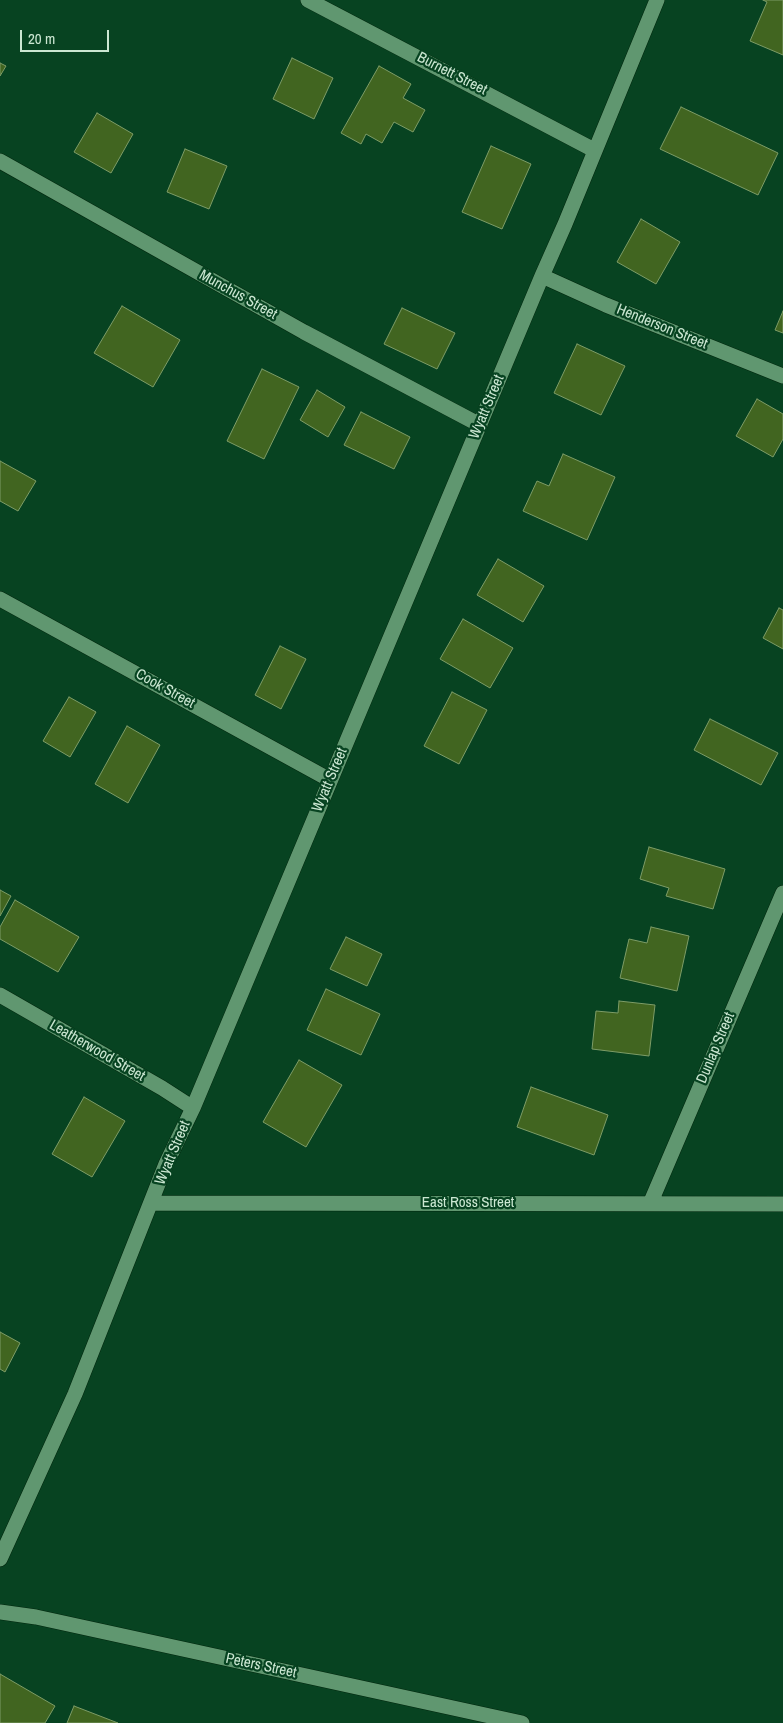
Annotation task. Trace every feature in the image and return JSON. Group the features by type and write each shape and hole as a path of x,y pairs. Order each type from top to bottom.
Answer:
{"street":[{"name":"Burnett Street","path":"308,0 594,150"},
{"name":"Wyatt Street","path":"0,1559 75,1394 166,1164 193,1108 542,276 566,224 594,150 657,0"},
{"name":"Munchus Street","path":"0,161 304,332 480,424"},
{"name":"Henderson Street","path":"542,276 606,305 783,376"},
{"name":"Cook Street","path":"0,599 330,780"},
{"name":"Dunlap Street","path":"650,1204 783,893"},
{"name":"Leatherwood Street","path":"0,995 162,1088 193,1108"},
{"name":"East Ross Street","path":"152,1203 783,1204"},
{"name":"Peters Street","path":"0,1612 36,1617 522,1723"}],"building":[{"path":"763,0 783,0 783,55 750,41 767,2"},
{"path":"292,58 333,78 314,119 273,99"},
{"path":"0,63 6,66 0,76"},
{"path":"379,66 411,84 403,98 425,110 413,132 394,122 382,143 366,134 361,144 341,133"},
{"path":"681,107 778,153 758,195 660,149"},
{"path":"97,113 133,134 111,173 74,152"},
{"path":"491,146 531,164 502,229 462,212"},
{"path":"185,149 227,166 209,209 167,192"},
{"path":"641,219 680,242 656,284 617,262"},
{"path":"122,306 180,340 153,387 94,353"},
{"path":"402,308 455,333 437,369 384,344"},
{"path":"783,311 783,333 775,330"},
{"path":"577,344 625,366 601,415 554,393"},
{"path":"262,369 299,387 264,459 227,441"},
{"path":"317,390 345,407 328,437 300,420"},
{"path":"757,399 783,414 783,439 773,457 736,436"},
{"path":"361,412 410,437 394,469 344,445"},
{"path":"563,454 615,477 587,540 523,511 537,481 549,486"},
{"path":"0,461 36,481 18,511 0,501"},
{"path":"498,559 544,586 523,622 477,595"},
{"path":"779,608 783,610 783,649 763,638"},
{"path":"463,619 513,648 490,688 440,659"},
{"path":"280,646 306,659 281,709 255,695"},
{"path":"452,692 487,710 459,764 424,746"},
{"path":"69,697 96,712 70,757 43,741"},
{"path":"710,719 778,753 761,785 694,750"},
{"path":"127,726 160,745 128,803 95,784"},
{"path":"649,847 725,869 713,909 666,896 669,888 640,879"},
{"path":"0,890 11,896 0,916"},
{"path":"15,900 79,937 58,972 0,939 0,927"},
{"path":"651,927 689,936 677,991 620,978 629,939 647,943"},
{"path":"346,937 382,954 367,986 330,969"},
{"path":"326,989 380,1014 361,1055 307,1030"},
{"path":"619,1001 655,1005 649,1056 592,1049 596,1011 618,1013"},
{"path":"299,1060 342,1085 306,1147 263,1122"},
{"path":"531,1087 608,1115 594,1155 517,1127"},
{"path":"84,1097 125,1121 92,1177 52,1154"},
{"path":"0,1332 20,1343 5,1372 0,1369"},
{"path":"0,1674 55,1706 45,1723 0,1723"},
{"path":"74,1706 118,1723 67,1723"}]}
